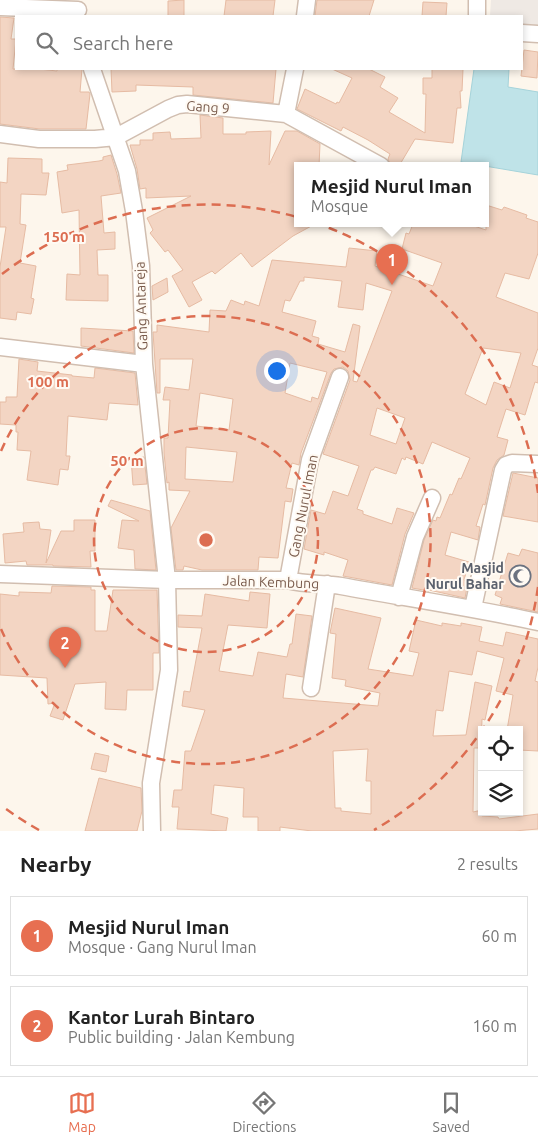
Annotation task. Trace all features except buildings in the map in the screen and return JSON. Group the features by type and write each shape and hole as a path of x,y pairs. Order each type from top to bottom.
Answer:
{"street":[{"path":"305,15 308,0"},
{"path":"477,0 477,15"},
{"path":"0,7 77,9"},
{"path":"523,33 538,34"},
{"name":"Gang Antareja","path":"0,348 144,364 141,266 127,171 92,70"},
{"path":"286,114 295,70"},
{"name":"Gang 9","path":"0,134 39,138 94,139 116,137 168,109 187,104 286,114 373,162"},
{"path":"144,364 167,580 169,670 151,784 152,831"},
{"name":"Gang Nurul Iman","path":"288,580 310,460 340,377"},
{"path":"473,608 503,470 506,465 512,463 538,464"},
{"path":"399,597 415,537 432,498"},
{"name":"Jalan Kembung","path":"0,574 167,580 288,580 301,584 327,584 473,608 538,622"},
{"path":"311,688 327,584"}],"shaded area":[{"path":"491,0 538,0 538,27 523,26 523,15 490,15"}],"water":[{"path":"474,70 509,70 508,87 538,92 538,175 489,167 489,162 461,162"}],"place":[{"name":"Mesjid Nurul Iman","path":"392,285"},
{"name":"Masjid Nurul Bahar","path":"520,576"},
{"name":"Kantor Lurah Bintaro","path":"65,668"}]}
